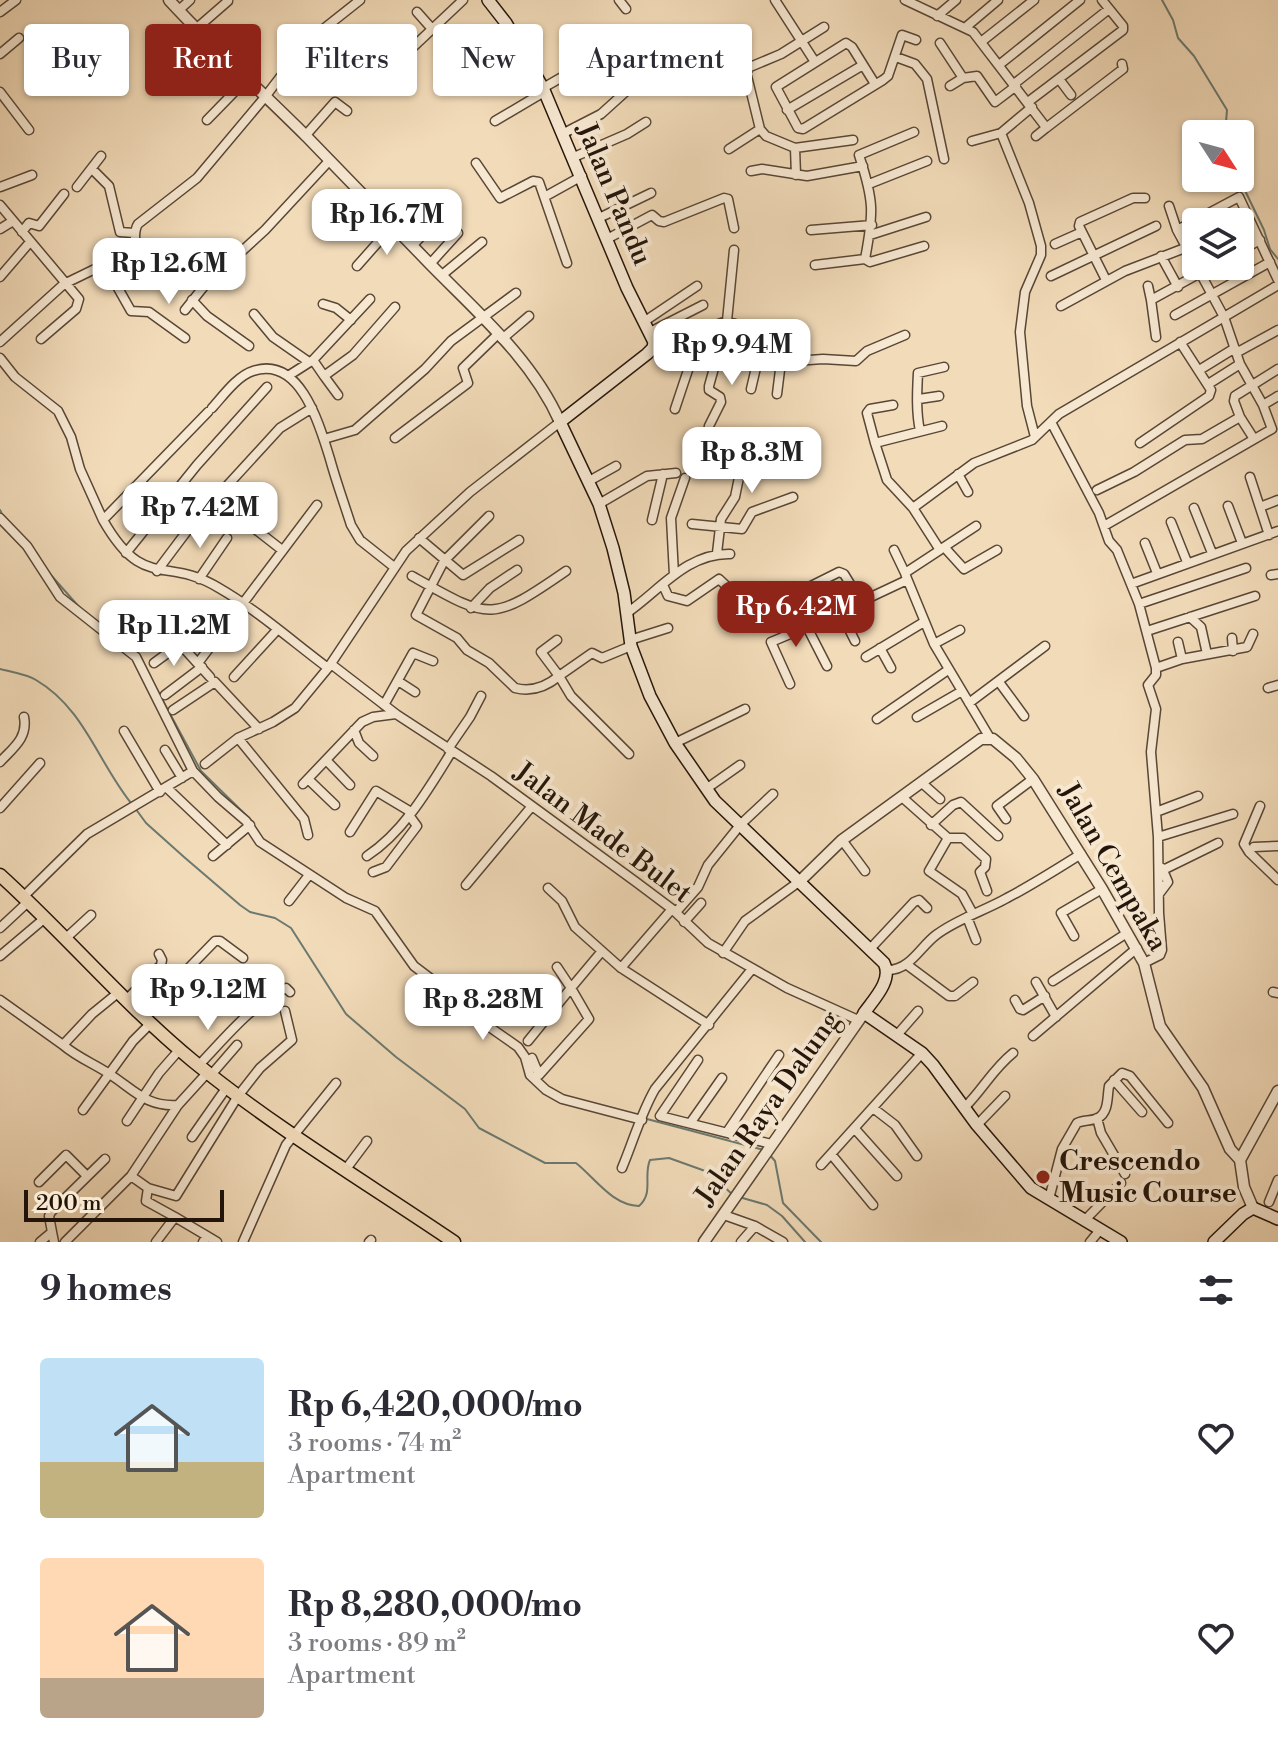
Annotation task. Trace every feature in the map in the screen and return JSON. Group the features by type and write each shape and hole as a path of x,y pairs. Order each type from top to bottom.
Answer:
{"main road":[{"name":"Jalan Pandu","path":"488,0 507,24"},
{"name":"Jalan Pandu","path":"543,90 564,133 627,288 648,326 653,348"},
{"path":"653,348 561,423 599,504 613,548 630,643 650,696 675,743 706,789 888,970 884,983 861,1017"},
{"path":"0,875 147,1019 206,1071 293,1134 454,1242"},
{"name":"Jalan Raya Dalung","path":"861,1017 897,1035 922,1053 1023,1180 1121,1242"},
{"path":"1214,1242 1253,1208 1278,1219"}],"street":[{"path":"0,12 16,0"},
{"path":"169,0 193,24"},
{"path":"179,10 190,0"},
{"path":"0,342 64,284 132,251 138,224 197,178 312,37 360,0"},
{"path":"439,24 463,0"},
{"path":"619,0 626,9"},
{"path":"775,0 815,62"},
{"path":"905,0 966,27 981,42 1046,128"},
{"path":"937,16 956,0"},
{"path":"966,27 998,0"},
{"path":"981,42 1034,0"},
{"path":"999,65 1080,0"},
{"path":"972,141 1001,133 1059,79 1123,30 1102,0"},
{"path":"202,24 228,1"},
{"path":"950,86 963,78 977,76 995,102 1109,9"},
{"path":"417,12 433,30 417,44"},
{"path":"824,27 746,72 760,129 766,136 795,148 853,140"},
{"path":"875,84 852,47 846,43 776,87 798,128 803,129 875,84 890,73 902,35 916,40"},
{"path":"0,54 19,38"},
{"path":"940,43 963,78"},
{"path":"896,57 915,64 927,79 944,159"},
{"path":"1036,136 1123,69 1122,64"},
{"path":"787,110 863,65"},
{"path":"1059,79 1071,95"},
{"path":"543,90 559,80"},
{"path":"0,92 29,130"},
{"path":"205,764 238,738 295,708 329,666 394,567 419,538 508,461 561,423 538,379 500,336 261,93"},
{"path":"207,120 230,96"},
{"path":"495,121 534,96"},
{"path":"564,133 601,114 621,96"},
{"path":"305,136 335,102 347,111"},
{"path":"574,157 627,134 646,122"},
{"path":"729,149 760,129"},
{"path":"865,259 872,225 869,184 859,155 914,132"},
{"path":"1001,133 1029,203 1041,246 1041,255 1025,292 1020,332 1027,406 1035,437"},
{"path":"795,148 796,175"},
{"path":"77,187 101,156"},
{"path":"185,310 205,285 258,237 329,161"},
{"path":"869,184 927,161"},
{"path":"476,163 500,198 535,180 540,183 567,263"},
{"path":"751,171 762,169 814,175 863,166"},
{"path":"92,169 109,186 120,232 134,233"},
{"path":"0,187 32,175"},
{"path":"546,196 582,176"},
{"path":"599,218 651,193"},
{"path":"22,232 29,223 39,226 64,194"},
{"path":"1218,208 1239,197 1245,208"},
{"path":"607,239 652,215 664,222 724,198 728,199 734,228"},
{"path":"1106,280 1079,224 1082,219 1133,198 1145,198"},
{"path":"357,266 393,226 423,199"},
{"path":"0,205 80,303 41,339"},
{"path":"1169,206 1182,238"},
{"path":"870,235 926,217"},
{"path":"0,229 13,221"},
{"path":"413,245 436,221"},
{"path":"811,230 872,225"},
{"path":"1051,276 1156,226"},
{"path":"913,508 981,459 1035,437 1059,414 1278,283 1254,226"},
{"path":"1177,230 1182,227"},
{"path":"1055,244 1082,232"},
{"path":"430,264 458,233"},
{"path":"1254,243 1260,240"},
{"path":"0,277 30,242"},
{"path":"442,275 482,242"},
{"path":"815,265 865,259 870,262 924,246"},
{"path":"705,450 709,426 721,402 709,386 730,323 734,250"},
{"path":"1061,306 1106,280 1161,256 1182,252"},
{"path":"1161,256 1178,287"},
{"path":"1175,315 1270,262"},
{"path":"105,265 131,311 149,312 185,338"},
{"path":"1151,300 1189,280"},
{"path":"1104,526 1275,427 1240,364 1224,317 1204,280"},
{"path":"648,326 697,286"},
{"path":"1148,286 1156,337"},
{"path":"324,439 355,430 425,369 446,345 516,293"},
{"path":"288,376 311,361 370,299"},
{"path":"192,300 204,313 249,346"},
{"path":"323,304 336,308 351,320"},
{"path":"648,326 703,305"},
{"path":"324,376 353,355 395,307"},
{"path":"254,314 273,337 311,361 338,395"},
{"path":"395,438 468,383 462,370 464,366 529,316"},
{"path":"653,348 689,333 730,323 745,331 750,351 758,359 781,362 823,359 856,361 867,351 905,335"},
{"path":"1201,369 1278,330"},
{"path":"675,409 694,352 689,333"},
{"path":"777,394 780,342"},
{"path":"1140,443 1209,396 1211,390 1180,342"},
{"path":"0,358 15,377 58,411 103,520 126,553 197,465 267,387"},
{"path":"751,389 758,359"},
{"path":"1210,383 1240,364"},
{"path":"920,431 916,413 918,373 944,367"},
{"path":"103,520 231,387 253,371 269,368 288,376 312,408 357,537 394,567"},
{"path":"1254,439 1240,417 1234,398 1278,369"},
{"path":"919,399 939,396"},
{"path":"1263,405 1278,396"},
{"path":"893,405 870,409 867,413 887,480 913,508 942,549 964,569 997,550"},
{"path":"157,571 193,523 280,428 312,408"},
{"path":"1097,490 1134,472 1185,440 1202,439 1240,417"},
{"path":"1051,422 1109,541 1117,550 1139,604 1156,668 1156,675 1148,685 1156,709 1151,744 1162,950 1160,955 1144,963"},
{"path":"878,442 942,426"},
{"path":"717,553 723,515 735,497 745,448"},
{"path":"589,481 616,466"},
{"path":"652,520 663,474"},
{"path":"958,474 968,492"},
{"path":"599,504 647,476 681,476 671,518 674,575"},
{"path":"1131,584 1274,533 1260,507 1250,477"},
{"path":"769,491 773,504"},
{"path":"692,524 742,529 750,513 793,497"},
{"path":"1260,507 1278,500"},
{"path":"165,695 200,665 242,603 317,505"},
{"path":"1228,506 1242,543"},
{"path":"1194,508 1212,553"},
{"path":"489,516 444,561 416,616 457,638 467,650 489,663 515,688 542,687 592,653 602,658 668,628"},
{"path":"0,518 27,546 60,597 136,657 193,771 250,825 263,844 349,900 375,911 414,966 443,988 458,1005 518,1047 525,1057 528,1073 546,1090 562,1099 642,1120"},
{"path":"241,518 282,550"},
{"path":"1171,522 1187,562"},
{"path":"760,646 807,627 906,576 976,526"},
{"path":"199,579 227,538"},
{"path":"419,538 459,574 465,575 519,540"},
{"path":"1145,543 1157,573"},
{"name":"Jalan Cempaka","path":"894,550 934,644 986,738 1016,758 1033,779 1137,948 1144,963 1160,1026 1203,1088 1227,1144 1240,1160 1244,1187 1253,1208"},
{"name":"Jalan Made Bulet","path":"126,553 138,563 157,571 199,579 217,586 396,714 491,776 674,910 702,938 723,953 802,995 861,1017"},
{"path":"627,613 700,558 717,553 730,554"},
{"path":"1139,604 1246,568"},
{"path":"471,608 490,588 517,570"},
{"path":"412,576 471,608 490,611 523,600 566,571"},
{"path":"827,666 792,602 795,594 839,572 844,574 860,600"},
{"path":"663,585 668,596 687,601 719,579 756,614"},
{"path":"1147,631 1255,596"},
{"path":"840,611 855,641"},
{"path":"1190,617 1201,627 1207,654"},
{"path":"866,657 924,622"},
{"path":"234,677 277,630"},
{"path":"934,644 960,630"},
{"path":"1156,668 1182,659 1249,646 1253,634"},
{"path":"1232,638 1233,651"},
{"path":"557,640 541,652 571,696 629,754"},
{"path":"771,642 790,684"},
{"path":"1178,642 1182,659"},
{"path":"154,663 180,644 210,677"},
{"path":"969,703 1045,646"},
{"path":"880,648 891,668"},
{"path":"384,705 413,653 433,661"},
{"path":"877,719 948,670"},
{"path":"398,681 415,692"},
{"path":"173,710 215,682 259,729"},
{"path":"999,682 1024,716"},
{"path":"1268,688 1278,685"},
{"path":"917,717 962,691"},
{"path":"367,856 410,814 481,696"},
{"path":"675,743 745,709"},
{"path":"335,805 306,782 354,730 370,718 396,714"},
{"path":"0,762 24,735 24,717"},
{"path":"354,730 359,743 373,756"},
{"path":"124,731 163,790 227,845"},
{"path":"238,738 304,819 308,835"},
{"path":"723,953 745,921 800,881 842,840 986,738"},
{"path":"165,750 182,778"},
{"path":"326,760 350,785"},
{"path":"0,808 40,763"},
{"path":"706,789 740,765"},
{"path":"0,928 87,834 193,771"},
{"path":"1006,819 997,806 1033,779"},
{"path":"922,783 940,799"},
{"path":"350,832 376,791 410,814 417,826 386,867 373,872"},
{"path":"621,968 698,887 708,865 741,824 773,794"},
{"path":"1156,812 1198,796"},
{"path":"903,798 948,838 963,838 986,859 985,867 980,872 987,891"},
{"path":"931,825 953,805 961,802 998,836"},
{"path":"466,885 532,806"},
{"path":"1260,806 1244,844 1278,880"},
{"path":"1158,837 1233,814"},
{"path":"213,856 250,825"},
{"path":"948,838 929,871 962,894 976,940"},
{"path":"842,840 865,871"},
{"path":"1163,870 1218,843"},
{"path":"1254,847 1278,846"},
{"path":"888,970 906,964 937,934 1006,899 1081,854"},
{"path":"1158,860 1168,882 1159,894"},
{"path":"289,901 309,875"},
{"path":"548,888 562,901 574,925 621,968 709,1025"},
{"path":"1074,936 1062,912 1102,889"},
{"path":"870,949 914,902 919,900 927,908"},
{"path":"684,922 701,903"},
{"path":"66,938 91,915"},
{"path":"0,956 45,918"},
{"path":"1053,981 1127,933"},
{"path":"83,1110 147,1019 216,940 243,958"},
{"path":"1033,1036 1137,948"},
{"path":"528,1041 602,951"},
{"path":"63,1045 92,1014 123,996 161,965 159,954"},
{"path":"906,964 949,996 955,996 973,982"},
{"path":"532,1058 539,1075 589,1019 557,967"},
{"path":"622,1168 647,1102 672,1066 709,1025 752,969"},
{"path":"1036,982 1056,1017"},
{"path":"65,1242 131,1176 178,1105 245,1017 279,991 286,988 290,992"},
{"path":"1015,1000 1021,1010 1045,996"},
{"path":"0,1000 142,1099 169,1106 178,1105"},
{"path":"131,1176 148,1188 176,1196 238,1096 260,1068 292,1040 285,1011"},
{"path":"897,1035 918,1011"},
{"name":"Jalan Raya Dalung","path":"704,1242 861,1017"},
{"path":"206,1071 237,1045"},
{"path":"127,1121 159,1073 180,1049"},
{"path":"821,1165 922,1053"},
{"path":"965,1107 982,1090 986,1079 1013,1053"},
{"path":"727,1132 779,1055"},
{"path":"698,1060 660,1116 771,1144"},
{"path":"1049,1199 1062,1149 1077,1123 1097,1118 1106,1109 1109,1086 1122,1073 1130,1076 1168,1123"},
{"path":"691,1122 722,1078"},
{"path":"1114,1080 1142,1112"},
{"path":"243,1242 293,1134 336,1083"},
{"path":"192,1137 227,1087"},
{"path":"1240,1160 1277,1095"},
{"path":"977,1125 1005,1096"},
{"path":"873,1108 895,1125 917,1156"},
{"path":"1084,1221 1123,1178 1097,1118"},
{"path":"855,1129 897,1176"},
{"path":"346,1169 367,1141"},
{"path":"831,1154 873,1205"},
{"path":"39,1182 66,1155 87,1176"},
{"path":"40,1242 53,1237 51,1212 105,1159"},
{"path":"1269,1202 1278,1180"},
{"path":"148,1188 146,1201 205,1239 217,1242"},
{"path":"724,1215 755,1226 783,1242"},
{"path":"156,1242 175,1217"},
{"path":"741,1242 755,1226"},
{"path":"1090,1242 1100,1230"}],"waterway":[{"path":"1162,0 1178,38 1194,56 1227,110 1226,120"},
{"path":"1246,192 1270,249 1278,259"},
{"path":"0,510 3,516"},
{"path":"32,547 44,565"},
{"path":"50,574 80,608"},
{"path":"113,634 136,653"},
{"path":"0,669 36,680 66,705 131,803"},
{"path":"149,675 201,771 251,820 256,829"},
{"path":"135,808 146,823 240,905 250,912 275,918 291,928 346,1014 396,1057 465,1109 479,1128 545,1163 576,1163 612,1196 629,1205 639,1206 646,1196 650,1160 669,1158 708,1172 733,1195"},
{"path":"317,875 328,882"},
{"path":"647,1119 764,1150"},
{"path":"769,1154 775,1161 783,1203 821,1242"},
{"path":"739,1197 767,1205 782,1216 805,1242"}],"place":[{"name":"Crescendo Music Course","path":"1043,1177"}]}
